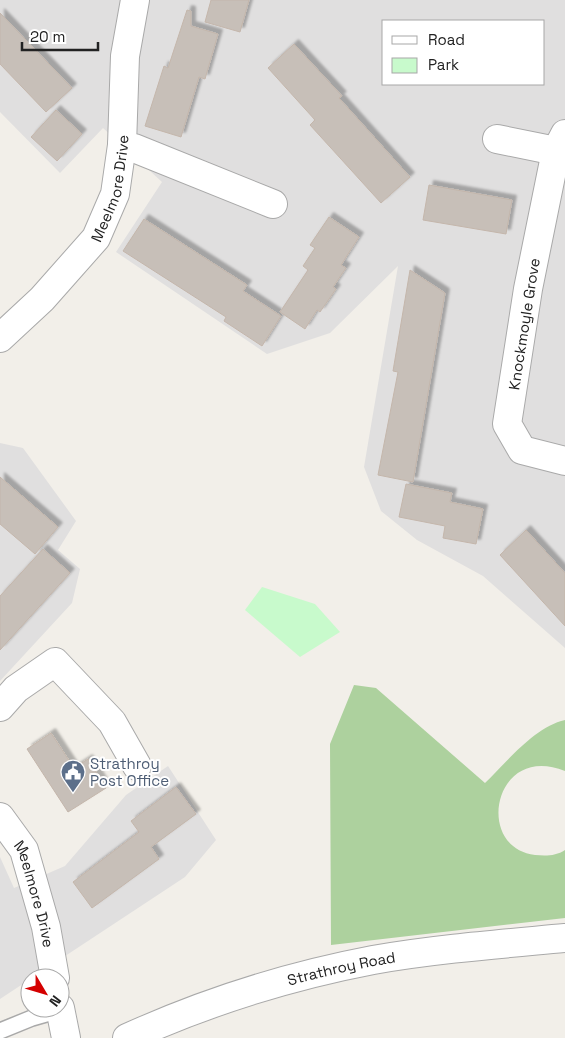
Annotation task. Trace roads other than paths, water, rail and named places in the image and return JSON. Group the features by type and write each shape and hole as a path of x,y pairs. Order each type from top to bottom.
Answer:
{"street":[{"name":"Meelmore Drive","path":"0,338 42,299 96,238 115,194 122,145 125,56 135,0"},
{"name":"Knockmoyle Grove","path":"497,139 561,143 528,289 507,424 522,450 565,461"},
{"path":"122,145 134,148 273,204"},
{"path":"0,707 16,688 55,662 112,722 137,766"},
{"name":"Meelmore Drive","path":"0,817 24,850 46,928 53,968"},
{"name":"Strathroy Road","path":"127,1038 246,992 373,960 460,948 565,938"},
{"path":"62,1018 66,1038"}],"lane":[{"path":"0,1031 32,1018"}],"place":[{"name":"Strathroy Post Office","path":"73,793"}]}
